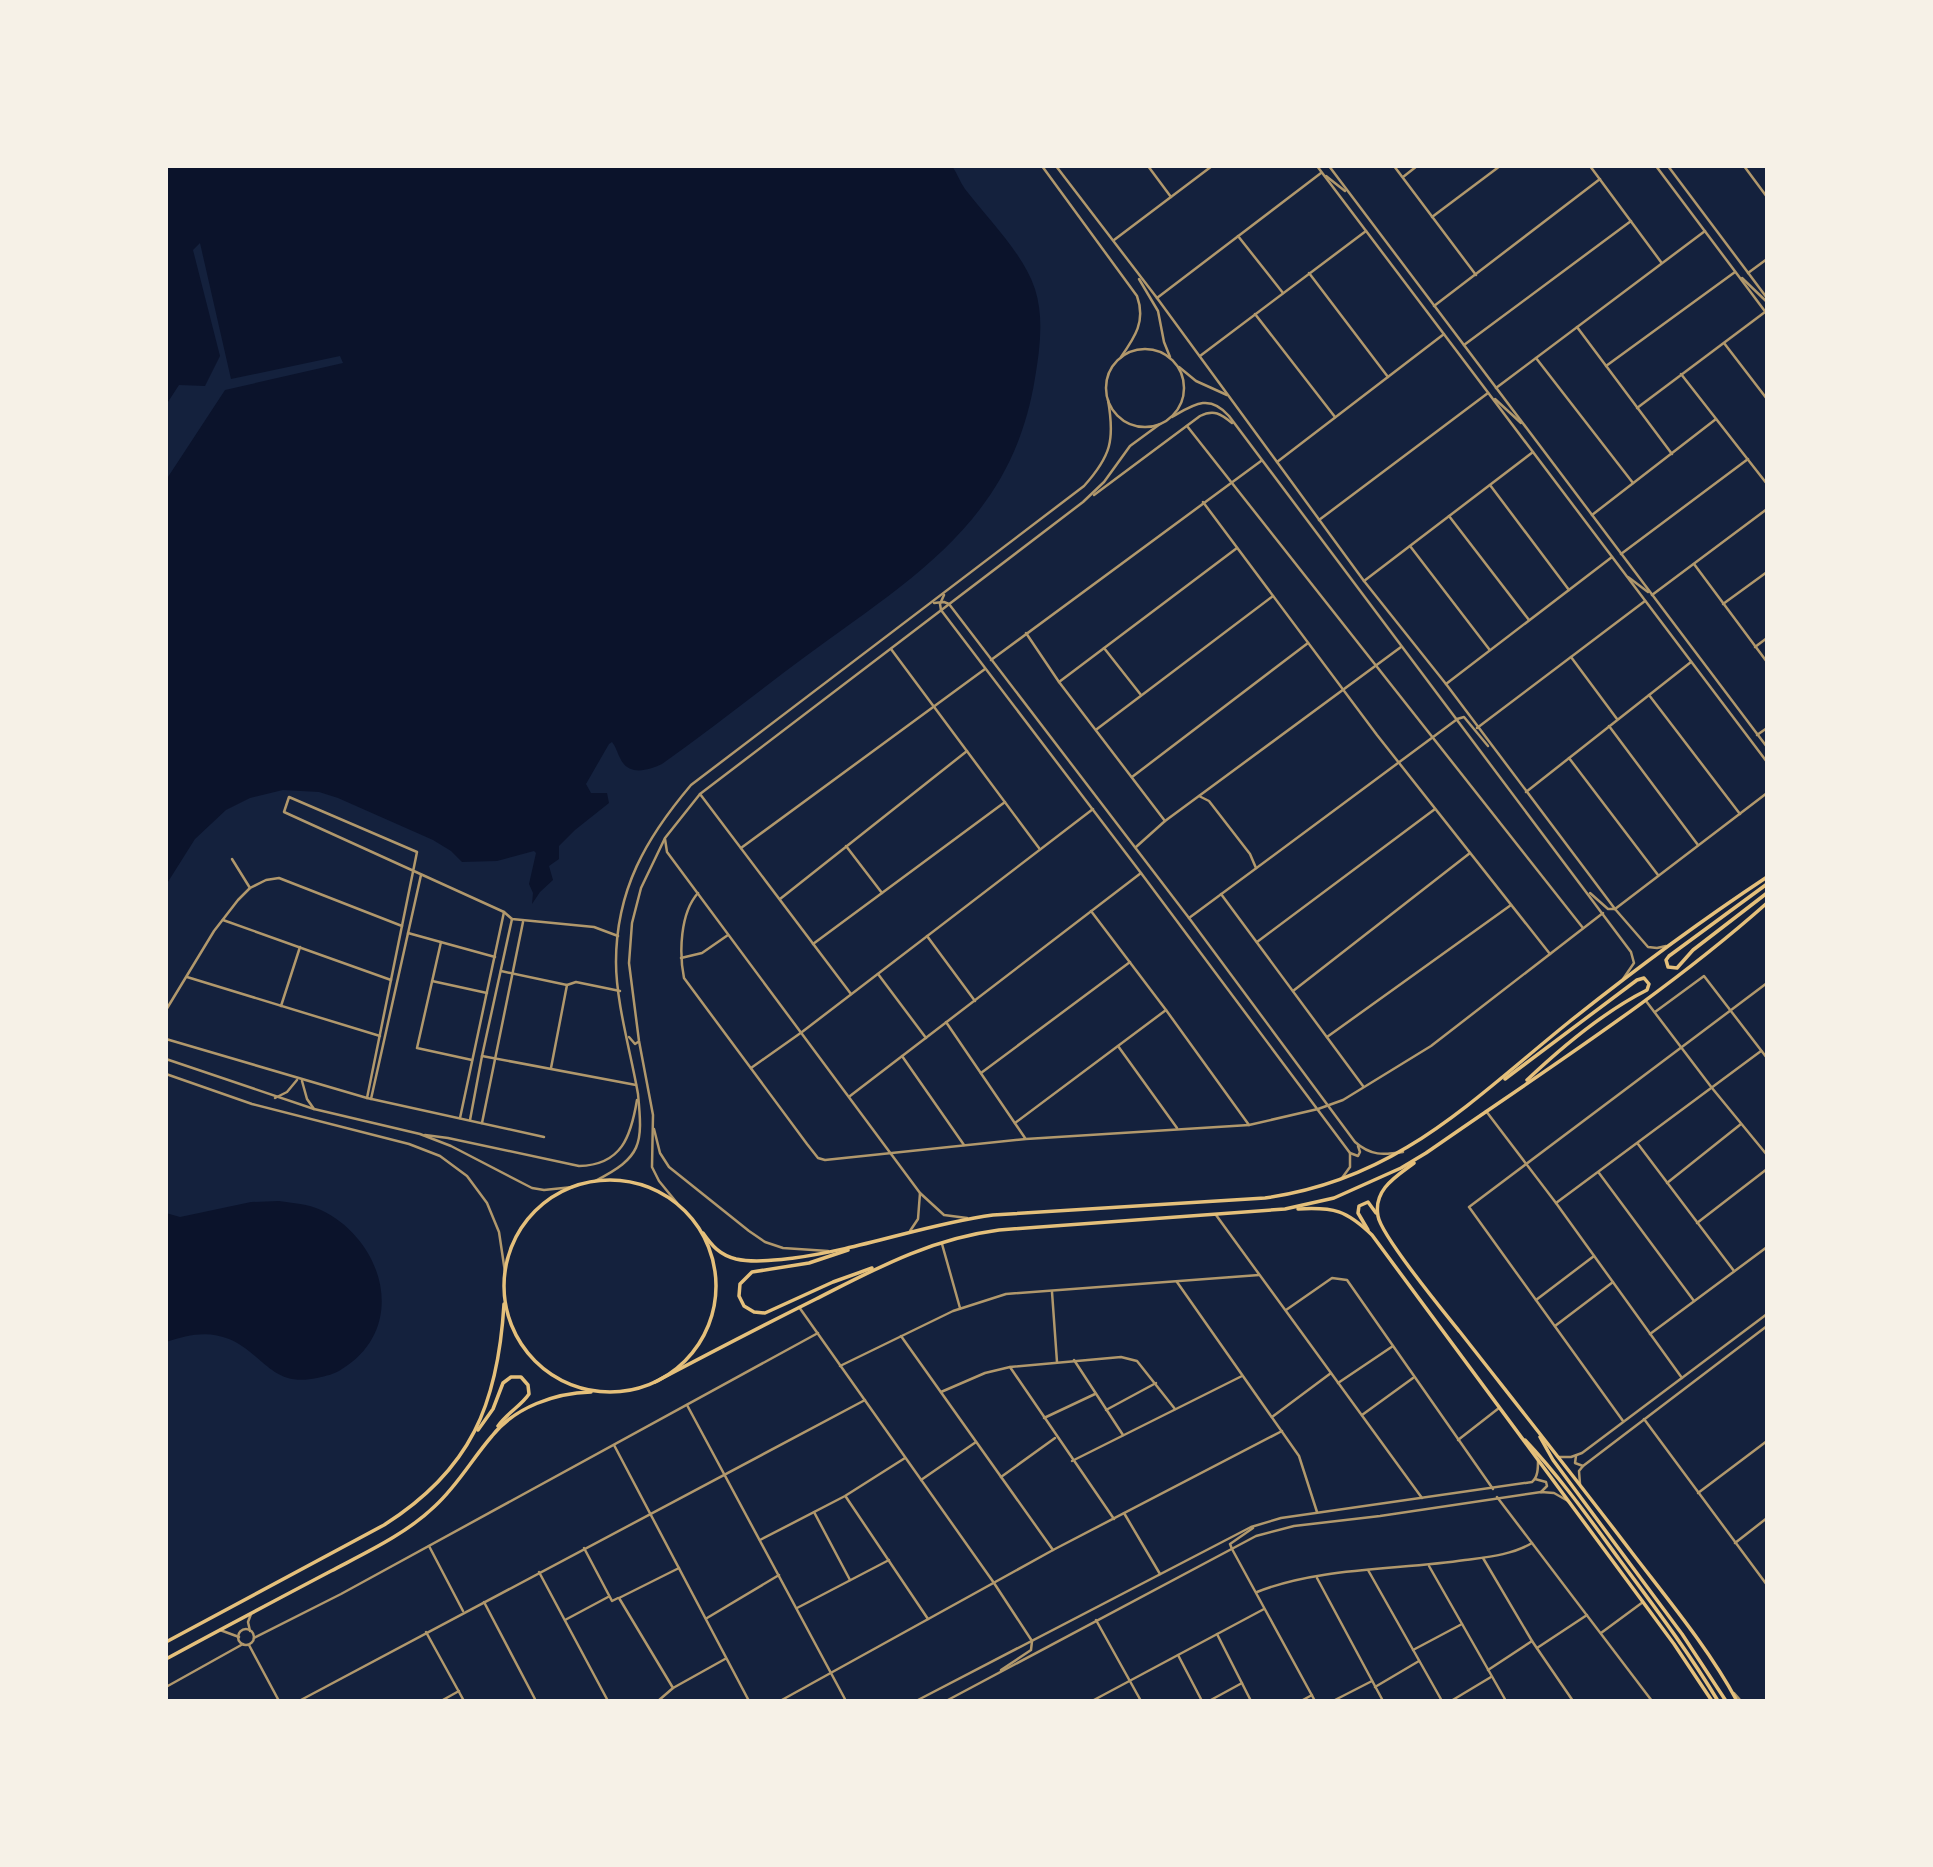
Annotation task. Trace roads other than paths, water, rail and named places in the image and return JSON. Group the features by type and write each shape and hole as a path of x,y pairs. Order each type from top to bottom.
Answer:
{"main road":[{"path":"472,1438 489,1396 499,1360 505,1272 513,1245 527,1220 548,1200 573,1187 611,1180 638,1183 653,1188 688,1213 715,1249 741,1260 780,1259 831,1251 967,1218 1265,1198 1303,1191 1340,1180 1403,1152 1484,1092 1619,984 1767,877"},
{"path":"1767,884 1669,956 1666,960 1668,967 1677,968 1693,950 1767,893"},
{"path":"1285,1209 1334,1198 1401,1168 1426,1153 1646,1001 1716,948 1767,903"},
{"path":"1484,1092 1520,1070 1637,980 1647,980 1647,990 1620,1004 1555,1054 1518,1089"},
{"path":"1377,1215 1383,1189 1426,1153"},
{"path":"1712,1701 1643,1602 1372,1235 1358,1213 1359,1206 1368,1202 1384,1230 1436,1301 1580,1484 1739,1701"},
{"path":"870,1242 809,1263 752,1272 740,1284 741,1301 748,1310 765,1313 833,1282 942,1241 971,1233 999,1230 1321,1208 1339,1211 1352,1217 1372,1235"},
{"path":"654,1382 691,1355 711,1318 716,1275 703,1233"},
{"path":"491,1436 519,1412 546,1400 571,1394 632,1390 654,1382 886,1263"},
{"path":"505,1299 514,1332 533,1359 550,1374 570,1384 587,1390 608,1392"},
{"path":"166,1642 405,1512 442,1479 493,1409 503,1383 511,1377 521,1377 528,1385 529,1394 506,1414 459,1481 418,1521 378,1546 166,1659"},
{"path":"1533,1425 1553,1460 1682,1633 1726,1701"},
{"path":"1514,1428 1548,1464 1685,1650 1718,1701"}],"street":[{"path":"595,1181 620,1168 636,1149 640,1128 638,1094 616,963 620,921 629,884 654,831 691,785 1075,494 1104,460 1111,444 1112,429 1107,378 1134,339 1139,327 1141,315 1137,296 1042,166"},
{"path":"1056,166 1157,298 1364,581 1446,684 1476,728 1615,909 1648,947 1673,944"},
{"path":"1148,166 1171,197"},
{"path":"1112,242 1212,166"},
{"path":"1317,166 1767,762"},
{"path":"1329,166 1767,747"},
{"path":"1394,166 1476,275"},
{"path":"1402,177 1417,166"},
{"path":"1432,217 1500,166"},
{"path":"1590,166 1662,263"},
{"path":"1637,408 1766,313 1656,166"},
{"path":"1668,166 1767,300"},
{"path":"1744,166 1767,197"},
{"path":"1322,172 1351,195"},
{"path":"1157,298 1322,172"},
{"path":"1434,306 1600,180"},
{"path":"1464,345 1631,221"},
{"path":"1199,356 1366,231"},
{"path":"1496,388 1705,231"},
{"path":"1238,236 1283,293"},
{"path":"1748,273 1767,259"},
{"path":"1135,271 1158,311 1164,342 1172,360"},
{"path":"1735,272 1767,300"},
{"path":"1606,366 1735,272"},
{"path":"1309,273 1388,377"},
{"path":"1255,314 1335,417"},
{"path":"1577,327 1672,454"},
{"path":"1277,462 1444,334"},
{"path":"1724,343 1767,399"},
{"path":"1119,359 1140,349 1162,353 1196,381 1219,390 1232,400"},
{"path":"1536,358 1633,483"},
{"path":"1172,417 1183,398 1184,386 1178,367"},
{"path":"1681,374 1767,484"},
{"path":"1488,393 1526,428"},
{"path":"1319,520 1488,393"},
{"path":"1108,400 1123,421 1135,426 1160,425"},
{"path":"1083,502 1104,482 1130,446 1160,425 1192,406 1208,402 1221,408 1633,955 1632,966 1619,984"},
{"path":"831,1251 783,1248 765,1242 669,1167 660,1153 639,1041 629,963 632,923 641,888 665,838 700,794 1200,416 1213,412 1222,415 1234,425"},
{"path":"1592,515 1716,419"},
{"path":"1187,426 1583,928"},
{"path":"1364,581 1533,452"},
{"path":"1621,554 1748,459"},
{"path":"991,660 1261,461"},
{"path":"1490,485 1569,590"},
{"path":"1203,502 1398,762 1550,954"},
{"path":"1652,596 1767,509"},
{"path":"1450,516 1529,620"},
{"path":"1410,546 1490,650"},
{"path":"1059,682 1237,548"},
{"path":"1446,684 1612,557"},
{"path":"1694,564 1767,662"},
{"path":"1723,604 1767,572"},
{"path":"1626,575 1652,596"},
{"path":"929,604 940,601 949,604 1136,847 1355,1142 1360,1154 1354,1156 1350,1153 941,610 940,601 946,592"},
{"path":"1096,730 1273,596"},
{"path":"1476,728 1645,601"},
{"path":"1026,634 1059,682 1165,821"},
{"path":"1755,647 1767,638"},
{"path":"1132,777 1308,643"},
{"path":"1136,847 1165,821 1401,646"},
{"path":"1104,648 1141,696"},
{"path":"891,649 1040,849"},
{"path":"1571,657 1618,719"},
{"path":"1525,792 1691,662"},
{"path":"741,848 985,669"},
{"path":"1649,695 1740,814"},
{"path":"1189,918 1461,716 1494,750"},
{"path":"1609,726 1698,845"},
{"path":"1757,735 1767,728"},
{"path":"780,900 967,751"},
{"path":"1569,758 1659,876"},
{"path":"1581,884 1608,909 1615,909 1767,793"},
{"path":"700,794 851,994"},
{"path":"1199,796 1209,801 1250,854 1256,868"},
{"path":"369,1099 380,1036 414,872 417,852 289,797 284,812 414,872 504,912 512,919 594,927 618,936"},
{"path":"813,944 1005,803"},
{"path":"751,1068 1093,809"},
{"path":"1256,942 1435,809"},
{"path":"665,838 667,852 920,1193 944,1215 967,1218"},
{"path":"846,846 882,893"},
{"path":"1293,991 1470,853"},
{"path":"232,859 250,888"},
{"path":"850,1096 1141,873"},
{"path":"369,1099 421,875"},
{"path":"166,1010 223,920 250,888 266,880 279,877 402,926"},
{"path":"698,893 688,911 681,958 684,978 818,1158 825,1160 1026,1139 1249,1125 1318,1110 1343,1100 1431,1046 1603,913"},
{"path":"1221,894 1363,1087"},
{"path":"1327,1037 1511,905"},
{"path":"1091,911 1249,1125"},
{"path":"460,1118 504,912"},
{"path":"470,1120 512,919"},
{"path":"223,920 391,980"},
{"path":"482,1123 523,922"},
{"path":"408,933 495,957"},
{"path":"681,958 702,953 729,934"},
{"path":"927,936 975,1001"},
{"path":"440,942 417,1048 472,1059"},
{"path":"281,1006 300,947"},
{"path":"981,1073 1130,962"},
{"path":"501,971 567,985 576,982 620,991"},
{"path":"878,974 926,1038"},
{"path":"1656,1012 1704,976 1767,1058"},
{"path":"187,977 380,1036"},
{"path":"432,981 487,993"},
{"path":"1624,1421 1469,1207 1767,982"},
{"path":"551,1068 567,985"},
{"path":"1646,1001 1767,1155"},
{"path":"1015,1123 1166,1010"},
{"path":"946,1022 1026,1139"},
{"path":"627,1034 635,1044 639,1041"},
{"path":"166,1039 369,1099 544,1137"},
{"path":"1118,1046 1178,1129"},
{"path":"1556,1203 1761,1051"},
{"path":"482,1056 636,1085"},
{"path":"902,1056 964,1145"},
{"path":"166,1059 314,1109 420,1134 579,1166 594,1165 608,1159 626,1142 633,1125 638,1094"},
{"path":"166,1074 252,1104 409,1144 440,1156 467,1176 487,1203 499,1232 505,1272"},
{"path":"275,1098 287,1092 297,1079"},
{"path":"302,1081 307,1099 314,1109"},
{"path":"1486,1111 1682,1378"},
{"path":"1667,1183 1742,1123"},
{"path":"653,1124 652,1167 659,1181 677,1203"},
{"path":"420,1134 451,1146 532,1188 544,1190 573,1187"},
{"path":"1355,1142 1376,1155 1403,1152"},
{"path":"1638,1144 1734,1271"},
{"path":"1340,1180 1350,1167 1350,1153"},
{"path":"1697,1223 1767,1169"},
{"path":"1599,1173 1694,1301"},
{"path":"908,1233 917,1223 920,1193"},
{"path":"920,1208 934,1205"},
{"path":"1215,1215 1422,1498"},
{"path":"942,1241 960,1308"},
{"path":"1650,1334 1767,1247"},
{"path":"1536,1300 1594,1256"},
{"path":"841,1366 960,1308 1006,1294 1259,1275"},
{"path":"1286,1310 1332,1278 1347,1280 1493,1489"},
{"path":"1177,1282 1299,1456 1317,1512"},
{"path":"1555,1326 1613,1282"},
{"path":"1052,1291 1057,1362"},
{"path":"799,1307 994,1583 1031,1641 1031,1650 997,1673"},
{"path":"1559,1457 1576,1456 1767,1314"},
{"path":"1580,1484 1578,1471 1583,1466 1767,1326"},
{"path":"249,1645 254,1638 429,1546 818,1333"},
{"path":"901,1336 1053,1550"},
{"path":"1338,1383 1393,1346"},
{"path":"941,1392 985,1373 1010,1367 1121,1357 1137,1361 1175,1409"},
{"path":"1074,1360 1123,1435"},
{"path":"1010,1367 1072,1461 1114,1518"},
{"path":"1272,1417 1331,1373"},
{"path":"1072,1461 1243,1376"},
{"path":"1362,1415 1414,1377"},
{"path":"1106,1410 1156,1383"},
{"path":"1044,1418 1096,1394"},
{"path":"299,1701 865,1400"},
{"path":"687,1405 846,1701"},
{"path":"1458,1440 1499,1408"},
{"path":"1644,1419 1767,1585"},
{"path":"780,1701 1053,1550 1282,1431"},
{"path":"1001,1477 1056,1437"},
{"path":"1698,1493 1767,1441"},
{"path":"921,1480 976,1442"},
{"path":"614,1445 749,1701"},
{"path":"1576,1456 1575,1463 1583,1466"},
{"path":"760,1540 845,1496 905,1458"},
{"path":"1535,1479 1538,1461"},
{"path":"918,1701 1160,1574 1256,1526 1281,1517 1493,1489 1535,1479 1546,1482 1547,1486 1542,1492"},
{"path":"946,1701 1256,1536 1294,1526 1380,1516 1497,1497 1542,1492 1554,1493 1568,1501"},
{"path":"845,1496 928,1619"},
{"path":"1497,1497 1652,1701"},
{"path":"814,1512 850,1580"},
{"path":"1124,1513 1160,1574"},
{"path":"1735,1543 1767,1518"},
{"path":"1256,1526 1230,1544 1315,1701"},
{"path":"1257,1592 1280,1583 1368,1570 1429,1566 1483,1558 1519,1551 1532,1542"},
{"path":"429,1546 464,1612"},
{"path":"584,1548 612,1601 679,1568"},
{"path":"1483,1558 1532,1641 1573,1701"},
{"path":"797,1608 889,1560"},
{"path":"1429,1566 1506,1701"},
{"path":"1368,1570 1442,1701"},
{"path":"539,1572 608,1701"},
{"path":"706,1619 779,1575"},
{"path":"1317,1578 1382,1701"},
{"path":"565,1620 609,1596"},
{"path":"619,1598 673,1688"},
{"path":"484,1602 536,1701"},
{"path":"1601,1633 1643,1602"},
{"path":"1092,1701 1265,1609"},
{"path":"251,1614 248,1622 254,1638"},
{"path":"1537,1648 1588,1615"},
{"path":"1096,1620 1141,1701"},
{"path":"1413,1650 1462,1624"},
{"path":"220,1630 239,1637 243,1644"},
{"path":"239,1637 244,1630 250,1631"},
{"path":"426,1632 464,1701"},
{"path":"1217,1634 1251,1701"},
{"path":"1488,1670 1532,1641"},
{"path":"166,1687 243,1644 249,1645"},
{"path":"249,1645 279,1701"},
{"path":"1178,1655 1202,1701"},
{"path":"658,1701 673,1688 725,1659"},
{"path":"1375,1687 1419,1661"},
{"path":"1451,1701 1492,1677"},
{"path":"1333,1701 1372,1681"},
{"path":"1209,1701 1242,1683"},
{"path":"440,1701 458,1691"},
{"path":"1301,1701 1312,1695"}],"water":[{"path":"166,166 952,166 965,189 1014,249 1038,300 1040,344 1023,428 1004,472 980,510 950,543 881,602 662,764 650,769 633,770 623,764 612,742 609,744 586,784 591,793 607,793 609,803 559,846 559,859 549,866 553,880 532,904 533,893 529,884 536,853 534,851 497,861 462,862 451,851 433,840 338,798 319,792 283,790 250,798 226,810 195,839 166,885 166,480 225,390 343,363 340,356 231,379 200,243 193,250 220,356 205,386 179,385 166,405"},
{"path":"279,1201 316,1208 343,1224 360,1242 373,1263 380,1285 381,1309 376,1331 363,1352 342,1369 327,1376 302,1380 289,1378 269,1368 241,1345 221,1336 198,1334 166,1342 166,1213 180,1217 251,1202"}]}
